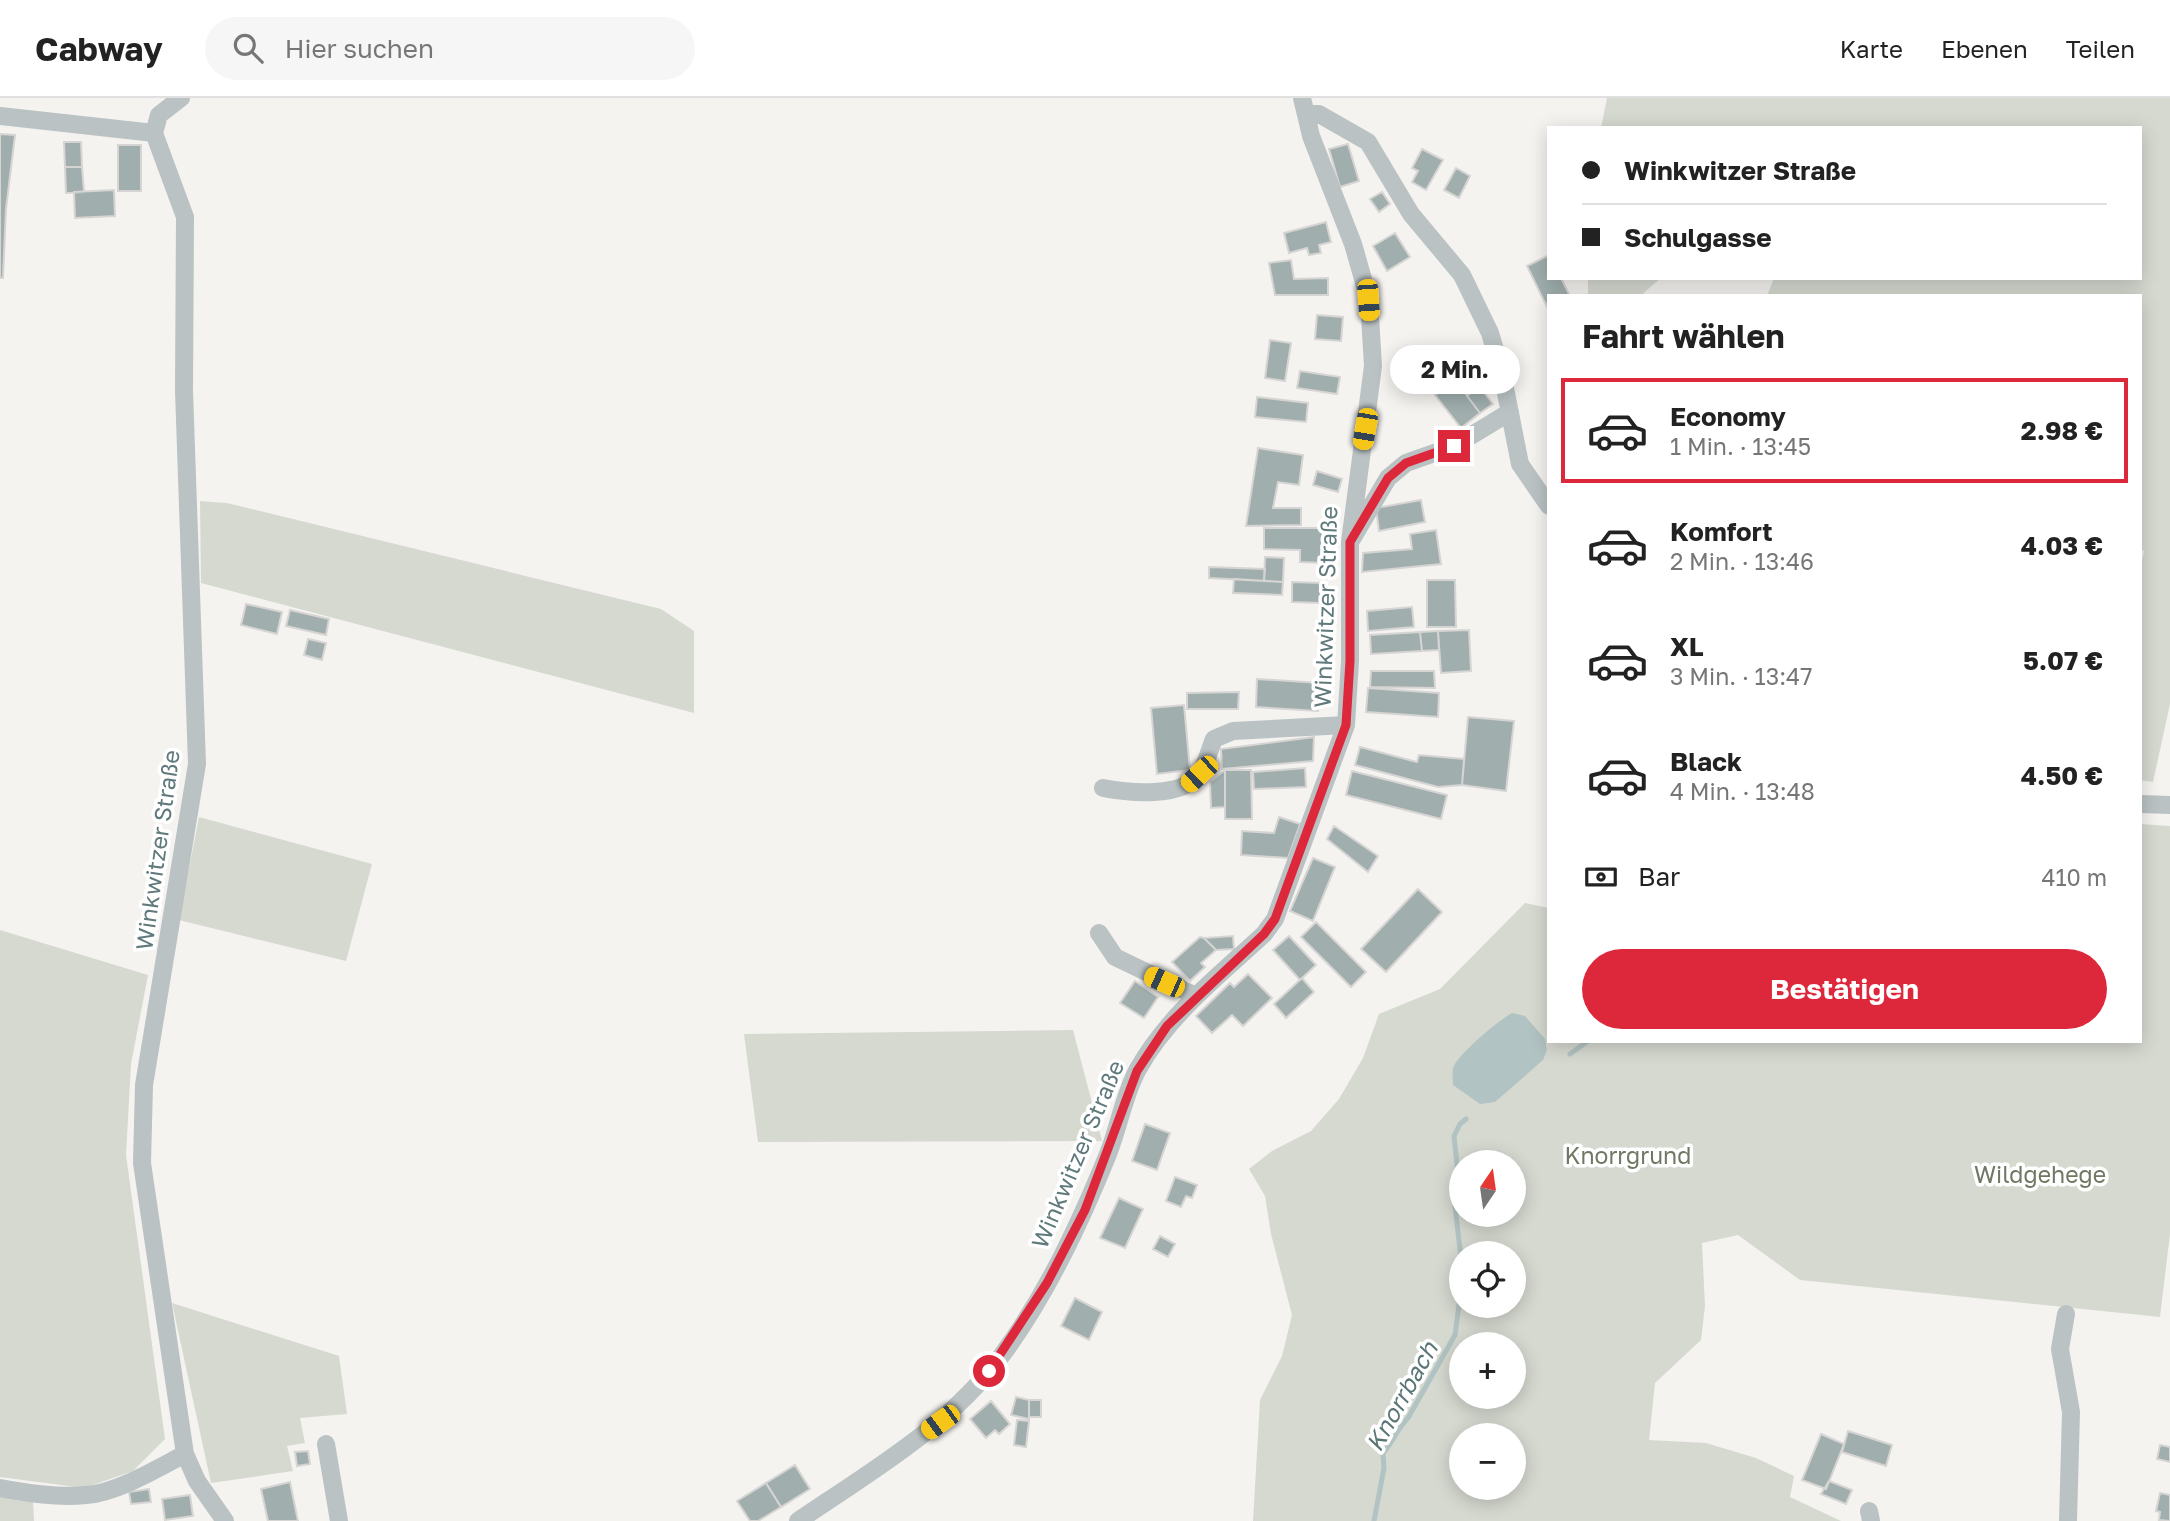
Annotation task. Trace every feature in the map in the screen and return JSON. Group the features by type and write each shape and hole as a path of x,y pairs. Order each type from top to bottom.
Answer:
{"street":[{"path":"0,116 154,133 159,115 181,98"},
{"path":"1304,106 1368,142 1411,215 1462,275 1490,333 1520,464 1547,503"},
{"name":"Winkwitzer Straße","path":"798,1521 940,1422 975,1388 1003,1354 1047,1283 1085,1210 1137,1071 1167,1026 1264,934 1275,919 1346,725 1350,661 1350,542 1373,366 1368,300 1353,244 1323,172 1304,106"},
{"name":"Winkwitzer Straße","path":"154,133 186,218 184,391 197,764 144,1084 142,1163 185,1454 197,1481 225,1521"},
{"path":"1350,542 1388,478 1406,463 1454,446 1510,412"},
{"path":"1103,788 1132,791 1186,786 1199,774 1214,739 1233,731 1346,725"},
{"path":"2142,804 2170,804"},
{"path":"1099,933 1115,957 1196,996"},
{"path":"2066,1314 2060,1349 2071,1412 2068,1521"},
{"path":"326,1444 339,1521"},
{"path":"0,1488 29,1493 88,1495 140,1477 185,1454"}],"green space":[{"path":"1607,98 2170,98 2170,704 2153,782 2142,780 2142,294 1768,294 1773,280 2142,280 2142,126 1601,126"},
{"path":"1588,280 1659,280 1642,294 1588,294"},
{"path":"200,501 227,503 661,609 694,631 694,713 201,583"},
{"path":"199,817 372,864 346,961 179,920"},
{"name":"Knorrgrund","path":"2142,824 2170,826 2170,1234 2160,1317 1800,1280 1738,1235 1702,1243 1705,1306 1701,1340 1655,1383 1649,1440 1706,1443 1756,1458 1794,1476 1790,1497 1841,1521 1253,1521 1260,1400 1282,1356 1292,1315 1271,1234 1265,1196 1249,1169 1272,1151 1311,1131 1339,1099 1363,1058 1379,1014 1440,989 1525,903 1547,908 1547,1043 2142,1043"},
{"path":"0,930 148,975 131,1064 126,1155 165,1439 133,1471 84,1488 0,1477"},
{"path":"1073,1030 1102,1141 758,1142 744,1034"},
{"path":"172,1303 339,1356 347,1414 300,1418 305,1443 287,1446 293,1471 211,1483"},
{"path":"0,1496 33,1500 34,1521 0,1521"}],"shaded area":[{"path":"1512,1013 1525,1016 1545,1039 1547,1050 1543,1060 1495,1102 1480,1104 1453,1085 1453,1068 1470,1046"}],"building":[{"path":"0,134 15,135 6,209 3,278 0,278"},
{"path":"64,142 81,142 82,167 65,167"},
{"path":"1348,144 1359,181 1340,187 1329,149"},
{"path":"118,145 141,145 141,191 118,191"},
{"path":"1422,149 1443,160 1426,190 1412,182 1418,171 1412,168"},
{"path":"65,167 82,167 84,192 66,193"},
{"path":"1456,168 1470,176 1459,198 1444,190"},
{"path":"114,190 115,216 75,218 74,192"},
{"path":"1382,192 1390,204 1379,212 1370,199"},
{"path":"1326,222 1331,242 1319,245 1321,253 1309,255 1307,248 1289,253 1284,233"},
{"path":"1395,233 1410,257 1387,271 1373,246"},
{"path":"1547,256 1547,280 1562,280 1569,294 1547,294 1547,307 1527,266"},
{"path":"1291,260 1294,279 1328,278 1328,295 1275,295 1269,263"},
{"path":"1317,315 1343,317 1341,341 1315,339"},
{"path":"1270,340 1291,343 1285,381 1265,378"},
{"path":"1300,371 1340,377 1337,394 1297,388"},
{"path":"1455,380 1480,413 1461,428 1435,395"},
{"path":"1479,386 1493,404 1480,413 1467,396"},
{"path":"1257,397 1308,403 1306,422 1255,417"},
{"path":"1258,448 1303,455 1299,485 1278,482 1273,508 1301,508 1301,525 1246,526"},
{"path":"1317,471 1342,479 1338,492 1313,485"},
{"path":"1421,500 1425,522 1379,531 1376,508"},
{"path":"1264,528 1324,528 1324,563 1300,562 1300,550 1264,549"},
{"path":"1436,530 1441,564 1362,572 1363,553 1412,549 1410,534"},
{"path":"1265,557 1284,558 1283,582 1264,581"},
{"path":"1209,567 1265,569 1264,581 1209,578"},
{"path":"1234,579 1283,582 1282,595 1233,593"},
{"path":"1427,580 1455,580 1456,627 1427,627"},
{"path":"1292,582 1322,583 1321,603 1292,602"},
{"path":"246,604 282,612 277,634 241,625"},
{"path":"1412,607 1414,627 1368,631 1367,611"},
{"path":"290,610 329,619 326,635 286,626"},
{"path":"1469,630 1471,671 1441,673 1438,631"},
{"path":"1438,631 1439,650 1422,651 1420,632"},
{"path":"1420,632 1422,651 1371,654 1370,635"},
{"path":"308,639 326,643 322,660 304,655"},
{"path":"1371,671 1434,671 1435,688 1370,687"},
{"path":"1257,679 1320,683 1318,711 1256,707"},
{"path":"1368,688 1439,693 1438,717 1366,712"},
{"path":"1239,692 1238,709 1187,709 1187,693"},
{"path":"1184,705 1190,770 1157,774 1151,708"},
{"path":"1468,717 1514,721 1506,791 1462,785"},
{"path":"1314,737 1313,761 1222,769 1221,749"},
{"path":"1360,747 1417,762 1419,755 1464,759 1462,785 1438,787 1355,765"},
{"path":"1305,768 1306,787 1254,789 1253,772"},
{"path":"1225,770 1251,770 1252,819 1225,819"},
{"path":"1225,770 1225,807 1211,808 1210,782"},
{"path":"1352,771 1447,795 1441,819 1346,795"},
{"path":"1279,817 1300,824 1288,858 1241,855 1242,831 1274,833"},
{"path":"1334,826 1378,856 1368,872 1327,839"},
{"path":"1313,858 1335,867 1313,921 1290,911"},
{"path":"1418,889 1442,912 1386,972 1361,949"},
{"path":"1316,922 1366,972 1351,987 1301,937"},
{"path":"1233,936 1234,949 1216,950 1204,938"},
{"path":"1289,936 1316,965 1300,980 1273,950"},
{"path":"1200,937 1216,950 1201,963 1205,967 1190,981 1172,962"},
{"path":"1248,974 1272,998 1243,1026 1232,1015 1212,1033 1196,1016 1230,983 1234,987"},
{"path":"1302,978 1314,992 1286,1018 1274,1004"},
{"path":"1135,981 1158,997 1144,1018 1120,1003"},
{"path":"1145,1124 1170,1133 1157,1170 1132,1161"},
{"path":"1175,1177 1197,1185 1192,1198 1186,1196 1181,1207 1166,1201"},
{"path":"1119,1198 1143,1209 1125,1248 1100,1238"},
{"path":"1160,1236 1175,1244 1168,1257 1153,1249"},
{"path":"1075,1298 1102,1312 1089,1340 1061,1326"},
{"path":"1016,1397 1029,1400 1029,1419 1011,1415"},
{"path":"1029,1400 1041,1400 1041,1417 1029,1417"},
{"path":"991,1401 1010,1424 999,1434 995,1430 986,1438 970,1419"},
{"path":"1017,1420 1029,1421 1026,1447 1014,1445"},
{"path":"1848,1431 1892,1445 1886,1466 1842,1452"},
{"path":"1821,1434 1844,1444 1826,1489 1802,1480"},
{"path":"2160,1445 2170,1447 2170,1462 2157,1459"},
{"path":"308,1451 310,1464 297,1466 295,1452"},
{"path":"795,1465 810,1489 781,1507 766,1483"},
{"path":"1829,1481 1852,1490 1846,1504 1821,1494"},
{"path":"290,1482 298,1521 268,1521 261,1489"},
{"path":"766,1483 781,1507 758,1521 750,1521 737,1501"},
{"path":"149,1489 151,1502 131,1504 129,1492"},
{"path":"2160,1493 2170,1495 2170,1521 2159,1520 2160,1512 2156,1511"},
{"path":"190,1495 193,1516 165,1520 162,1499"}],"waterway":[{"name":"Knorrbach","path":"1570,1054 1585,1043"},
{"name":"Knorrbach","path":"1459,1241 1455,1206 1458,1174 1454,1136 1466,1119"},
{"name":"Knorrbach","path":"1374,1521 1384,1468 1383,1453 1408,1418 1455,1335 1457,1318"}],"route":[{"path":"989,1371 1003,1354 1047,1283 1085,1210 1121,1122 1137,1071 1167,1026 1264,934 1275,919 1329,778 1346,725 1350,661 1350,542 1388,478 1406,463 1454,446"}],"park label":[{"name":"Wildgehege","path":"2040,1174"}]}
